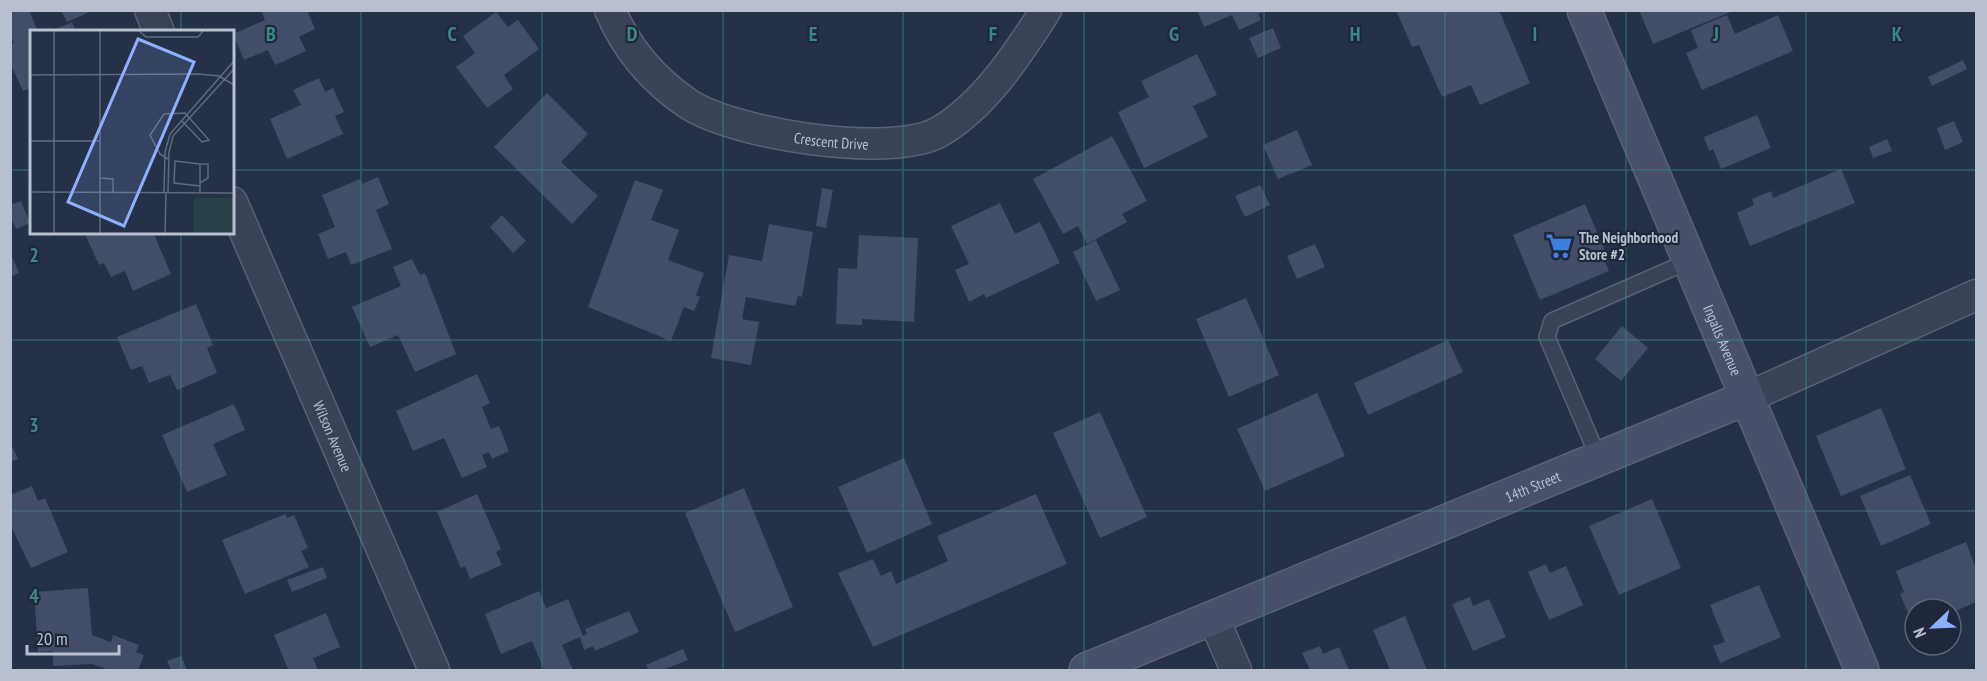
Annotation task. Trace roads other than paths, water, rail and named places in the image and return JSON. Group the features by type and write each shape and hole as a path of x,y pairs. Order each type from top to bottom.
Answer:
{"main road":[{"name":"Ingalls Avenue","path":"1584,10 1862,670"},
{"name":"14th Street","path":"1086,670 1746,398"}],"street":[{"path":"150,10 158,30"},
{"name":"Crescent Drive","path":"610,10 635,57 660,82 689,104 713,115 771,131 814,139 871,144 906,143 936,133 962,116 991,86 1046,10"},
{"name":"Wilson Avenue","path":"234,207 434,670"},
{"name":"14th Street","path":"1746,398 1977,295"},
{"path":"1213,616 1236,670"}],"lane":[{"path":"1599,459 1547,337 1552,321 1689,261"}],"place":[{"name":"The Neighborhood Store #2","path":"1559,246"}]}
